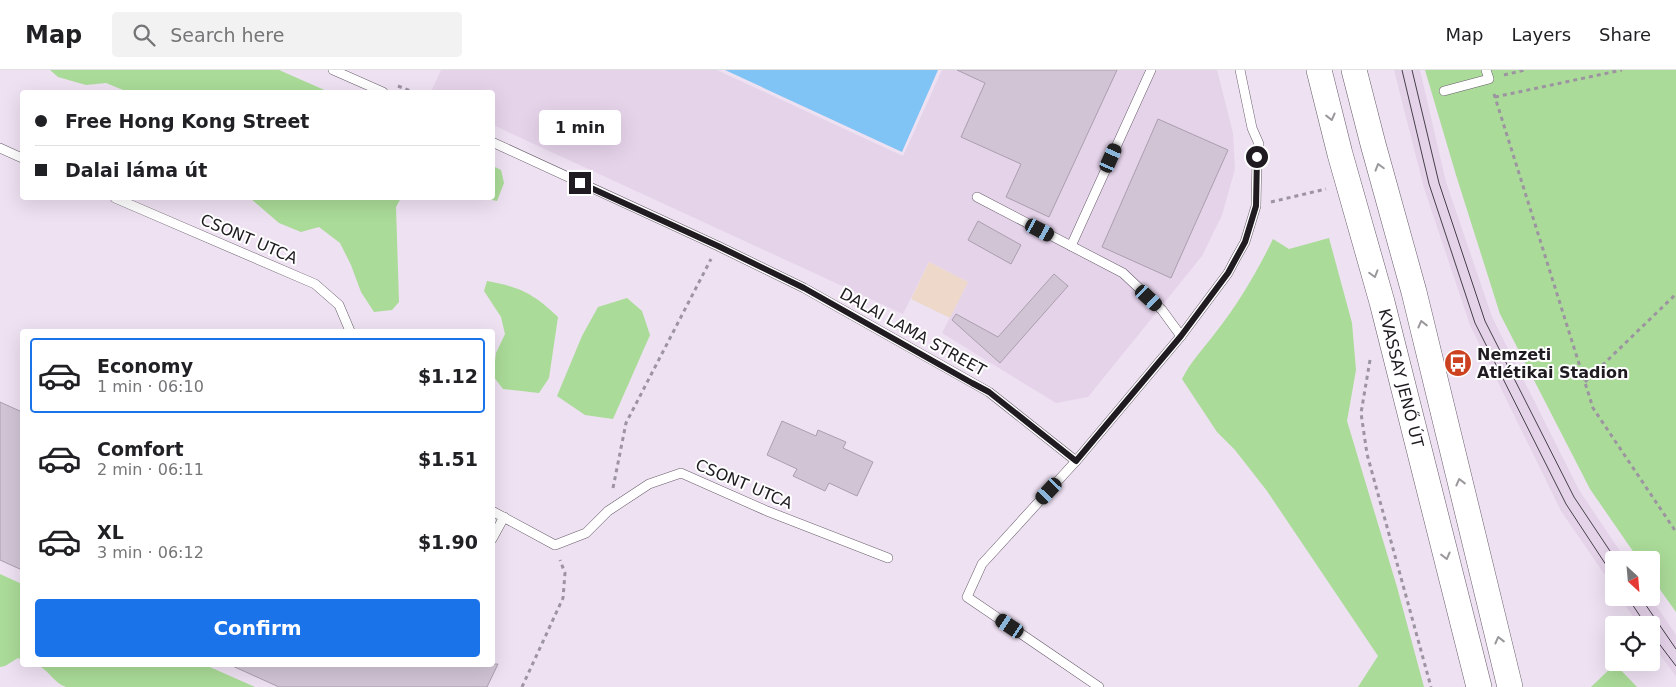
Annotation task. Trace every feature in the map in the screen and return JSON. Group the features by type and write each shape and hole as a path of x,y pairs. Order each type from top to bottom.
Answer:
{"main road":[{"name":"KVASSAY JENŐ ÚT","path":"1319,70 1340,154 1382,302 1479,687"},
{"name":"KVASSAY JENŐ ÚT","path":"1354,70 1414,292 1510,687"}],"lane":[{"path":"334,70 379,90"},
{"path":"1071,246 1151,70"},
{"path":"1099,687 967,597 982,564 1076,461 1181,336 1188,324 1228,273 1245,242 1256,206 1259,144 1252,128 1240,70"},
{"path":"1444,91 1489,79 1486,70"},
{"path":"495,143 718,246 804,288 989,392 1076,461"},
{"path":"0,148 20,157"},
{"path":"977,197 1123,273 1162,310 1181,336"},
{"name":"CSONT UTCA","path":"120,200 314,284 339,305 349,329"},
{"name":"CSONT UTCA","path":"555,545 586,533 608,511 649,484 681,473 767,511 888,558"},
{"path":"495,512 555,545"},
{"path":"495,534 504,517"}],"path":[{"path":"1510,74 1525,70"},
{"path":"1622,70 1495,98 1593,408 1676,532"},
{"path":"1256,206 1327,189"},
{"path":"608,511 626,423 718,246"},
{"path":"1585,382 1676,294"},
{"path":"1372,353 1361,413 1367,454 1431,687"},
{"path":"522,687 563,598 565,572 555,545"}],"shaded area":[{"path":"441,70 717,70 903,156 942,70 1217,70 1233,133 1235,169 1222,215 1202,256 1088,397 1056,403 942,333 968,282 929,262 903,314 495,126 495,90 432,90"},
{"path":"1394,70 1420,70 1446,182 1492,317 1579,490 1620,551 1605,551 1605,575 1561,511 1470,325 1424,188"},
{"path":"929,262 968,282 950,318 911,299"},
{"path":"1626,606 1656,606 1676,635 1676,676 1660,655 1660,616 1633,616"}],"green space":[{"path":"50,70 279,70 324,90 123,90 106,83 86,85 58,77"},
{"path":"1425,70 1676,70 1676,612 1660,590 1660,551 1633,551 1590,489 1500,314"},
{"path":"495,167 501,170 504,183 497,201 492,200 495,200"},
{"path":"252,200 400,200 396,207 399,302 392,310 374,312 361,292 340,243 319,227 301,232 279,223"},
{"path":"1329,238 1352,323 1356,370 1347,421 1397,587 1424,687 1358,687 1378,656 1267,491 1235,450 1217,432 1182,379 1254,276 1273,239 1289,249"},
{"path":"487,281 526,292 558,317 549,378 539,393 503,389 495,379 496,353 505,334 501,317 484,291"},
{"path":"627,298 642,311 650,335 613,419 585,415 557,396 582,336 598,307"},
{"path":"0,574 20,583 20,659 18,658 0,667"},
{"path":"41,667 210,667 255,687 66,687 57,682"},
{"path":"1608,671 1622,671 1637,687 1591,687"}],"water":[{"path":"725,70 938,70 902,152"}],"building":[{"path":"957,70 1117,70 1049,217 1006,197 1021,164 961,137 985,83"},
{"path":"1158,119 1228,150 1171,278 1102,247"},
{"path":"978,221 1021,245 1011,264 968,240"},
{"path":"1054,274 1068,286 1000,363 952,320 956,314 998,337"},
{"path":"0,402 20,411 20,569 0,560"},
{"path":"782,421 816,436 818,430 846,442 843,448 873,462 857,496 829,483 825,491 793,476 797,469 767,455"},
{"path":"495,664 498,664 487,687 279,687 235,667 495,667"}],"tram line":[{"path":"1402,70 1429,184 1475,323 1566,504 1605,563"},
{"path":"1412,70 1439,183 1485,321 1574,497 1610,551"},
{"path":"1633,606 1640,616"},
{"path":"1646,606 1676,649"},
{"path":"1660,645 1676,666"}],"place":[{"name":"Nemzeti Atlétikai Stadion","path":"1458,363"}],"route":[{"path":"580,183 718,246 804,288 989,392 1076,461 1181,336 1188,324 1228,273 1245,242 1256,206 1257,157"}]}
